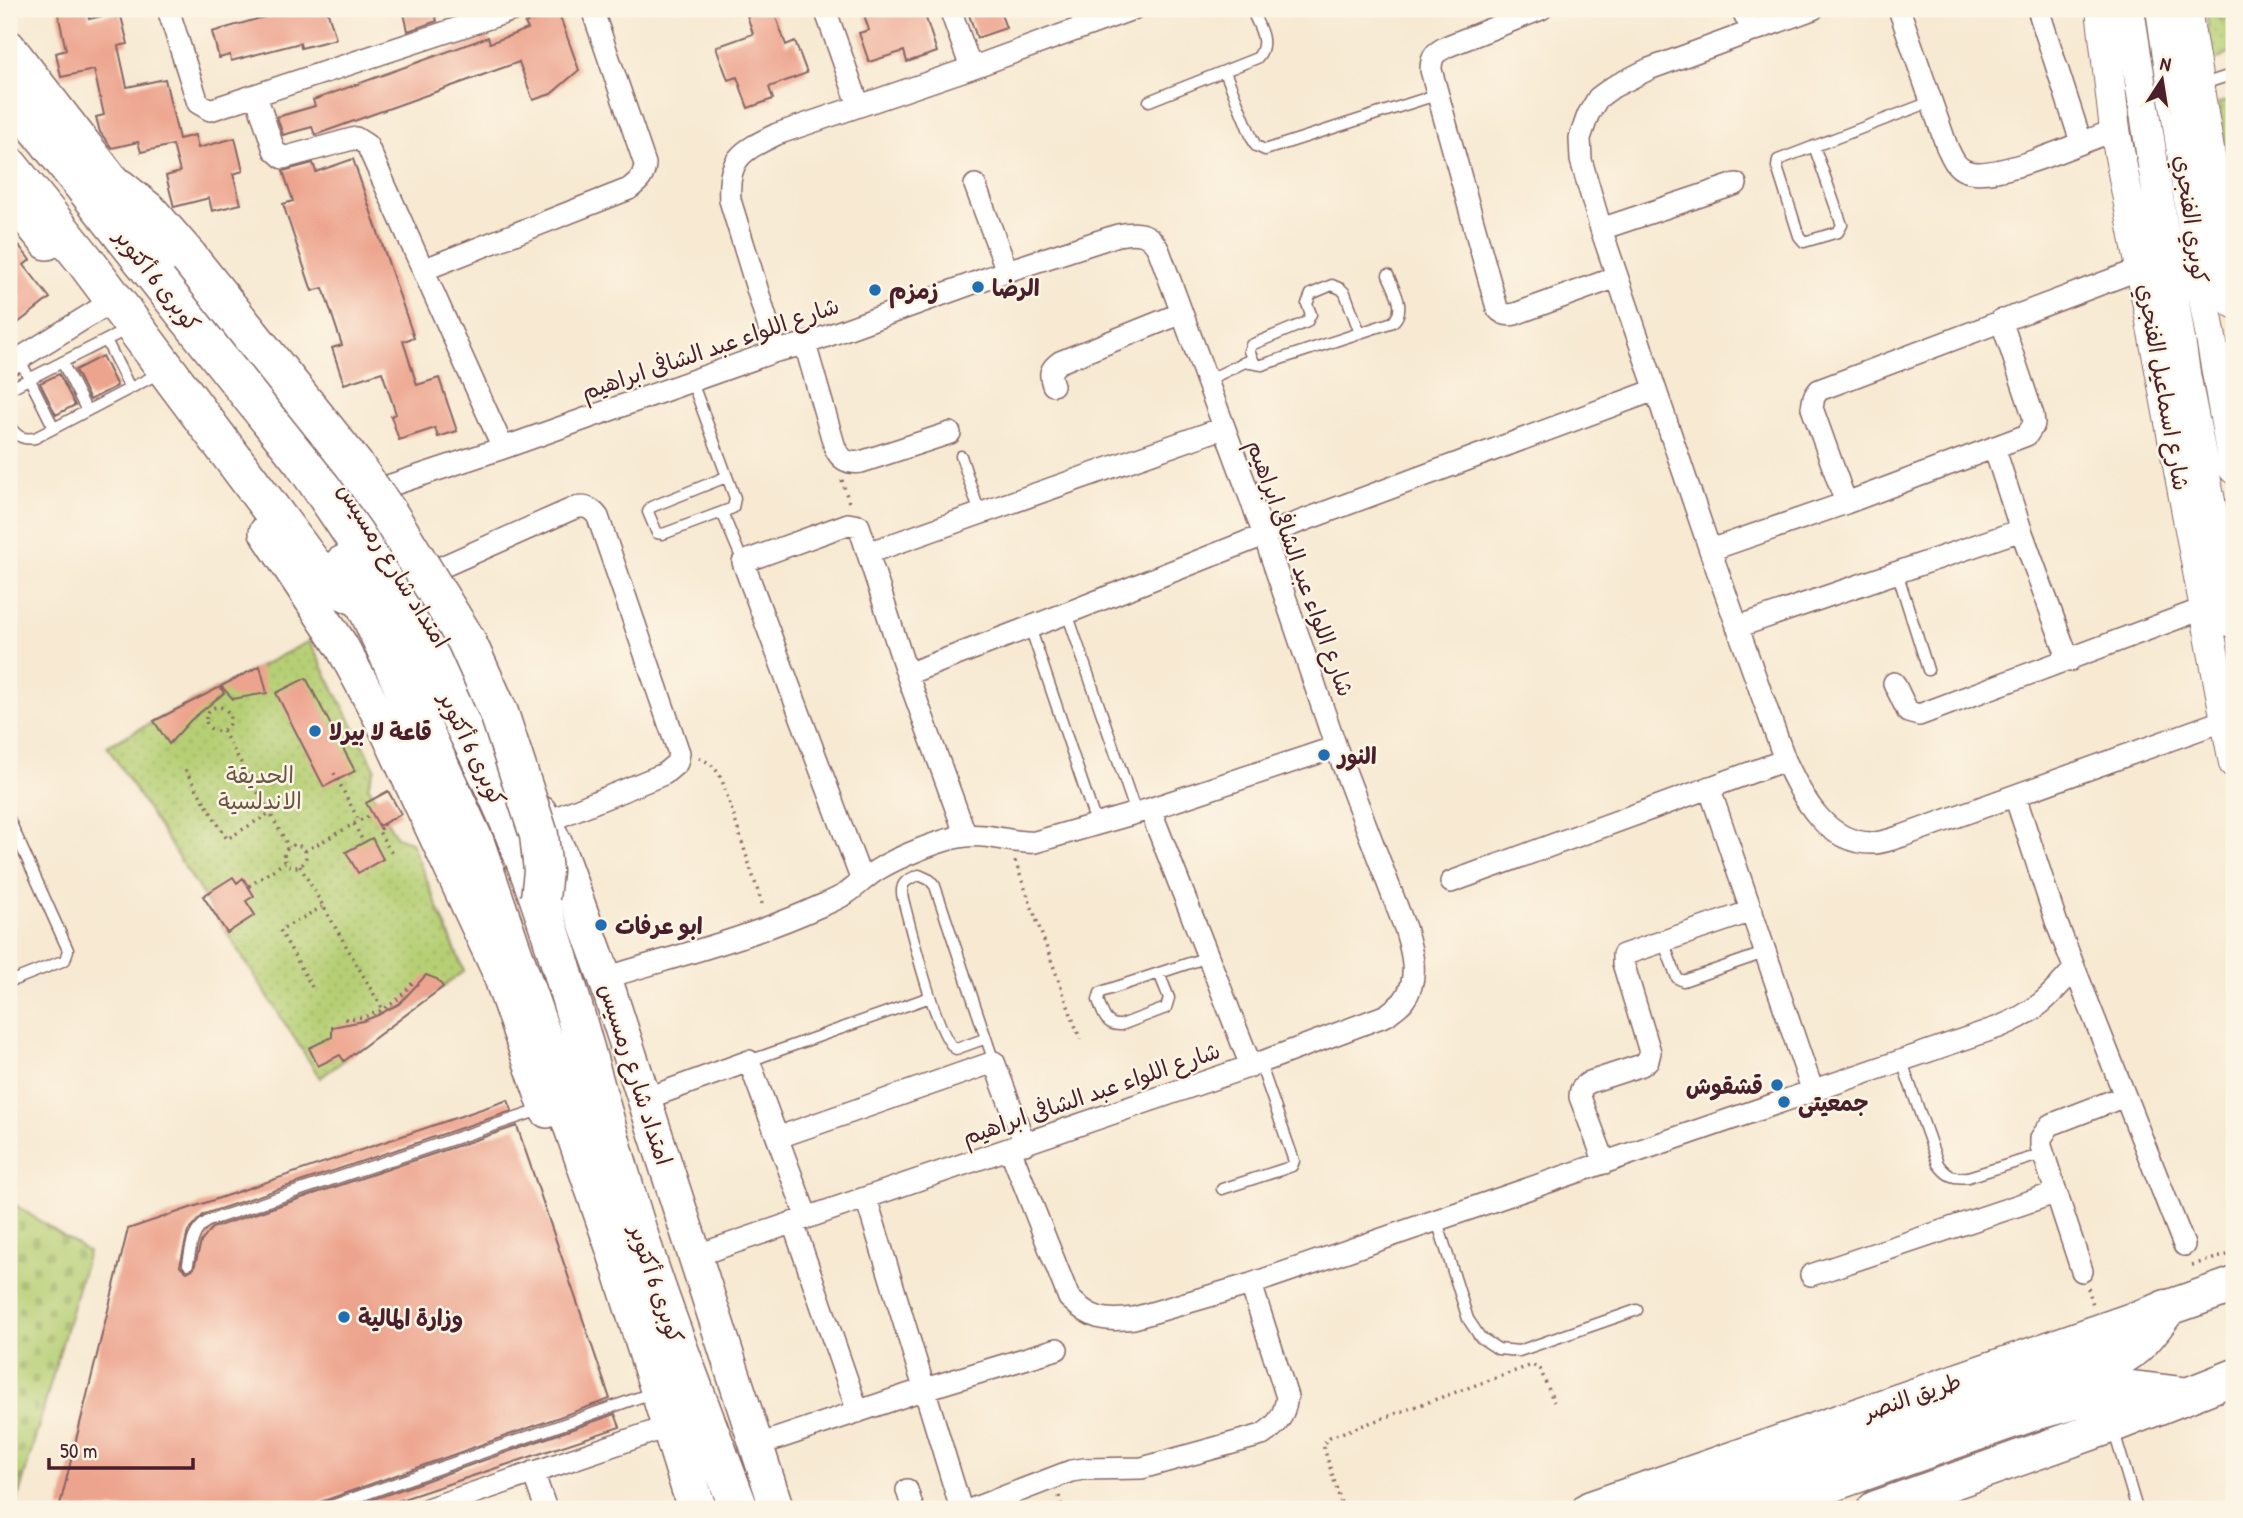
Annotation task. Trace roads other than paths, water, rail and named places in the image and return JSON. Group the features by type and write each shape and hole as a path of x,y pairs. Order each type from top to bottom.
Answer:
{"highway":[{"name":"كوبرى 6 أكتوبر","path":"9,92 303,462 373,565 433,668 489,778 540,898 646,1256 739,1509"},
{"name":"كوبرى 6 أكتوبر","path":"9,131 286,483 363,599 475,843 615,1248 697,1509"},
{"path":"119,188 149,212 189,258 354,465 388,513 466,640 499,713 539,835 543,871 540,898"},
{"path":"9,191 83,258 312,564 340,589 363,599"},
{"name":"طريق النصر","path":"1590,1509 2234,1285"},
{"path":"1756,1509 2115,1359 2140,1343 2166,1310"},
{"path":"1875,1509 2112,1425 2234,1377"},
{"path":"1671,1509 2027,1398 2132,1390 2182,1396"}],"main road":[{"name":"شارع اسماعيل الفنجري","path":"2101,9 2115,130 2234,764"},
{"name":"كوبري الفنجري","path":"2129,9 2186,379 2234,623"},
{"name":"كوبري الفنجري","path":"2161,9 2201,281 2234,469"},
{"path":"2186,9 2234,303"},
{"name":"امتداد شارع رمسيس","path":"9,47 354,497 408,582 546,822 605,978 755,1446 778,1509"},
{"path":"9,191 109,327 141,383 273,541 341,645 383,725 498,970 646,1395 681,1509"}],"street":[{"path":"168,9 198,103 210,110 516,9"},
{"path":"423,270 629,189 640,181 645,164 592,9"},
{"path":"825,9 859,106"},
{"path":"950,9 971,68"},
{"path":"776,351 730,200 729,182 734,162 748,148 777,134 1133,9"},
{"path":"1541,9 1435,53 1431,60 1431,70 1497,308 1501,313 1515,314 1617,277"},
{"path":"1742,9 1752,30"},
{"path":"1813,9 1649,69 1613,88 1598,98 1588,115 1580,138 1581,160 1601,229 1710,550 1785,760 1813,810 1829,830 1850,841 1876,843 2225,720"},
{"path":"1899,9 1933,100 1947,147 1956,164 1964,171 1980,174 2003,170 2115,130"},
{"path":"2038,9 2081,142"},
{"path":"2090,9 2105,47"},
{"path":"256,95 274,149 283,158 349,139 362,140 367,145 503,448"},
{"path":"1601,229 1736,184"},
{"path":"975,185 1007,271"},
{"name":"شارع اللواء عبد الشافى ابراهيم","path":"354,497 1118,235 1135,232 1144,234 1154,242 1159,251 1264,535 1336,747 1405,928 1413,954 1413,976 1405,999 1387,1015 1255,1064 695,1256"},
{"path":"1846,503 1812,408 1814,397 1819,390 2143,268"},
{"path":"1053,384 1051,370 1060,362 1182,313"},
{"path":"1710,550 1846,503 2027,435 2034,424 2001,320"},
{"path":"14,362 109,327"},
{"path":"805,344 835,447 843,460 861,462 950,433"},
{"path":"907,674 1067,614 1264,535 1655,390"},
{"path":"869,553 1223,428"},
{"path":"1994,447 2069,660"},
{"path":"408,582 572,509 587,507 598,517 679,753 677,763 664,774 546,822"},
{"path":"862,881 743,562 848,524 856,524 861,529 907,674 966,836"},
{"path":"1737,627 2021,530"},
{"path":"1894,683 1908,712 1919,715 2205,608"},
{"path":"605,978 769,926 839,898 891,863 946,841 966,836 1035,842 1143,811 1336,747"},
{"path":"1451,882 1785,760"},
{"path":"1709,787 1813,1092"},
{"path":"2015,796 2057,924 2184,1245"},
{"path":"1143,811 1255,1064"},
{"path":"1605,1163 1580,1097 1582,1086 1642,1065 1648,1060 1649,1045 1623,959 1626,953 1752,911"},
{"path":"779,1137 994,1062 1065,1290 1082,1311 1098,1319 1116,1321 1251,1284 1902,1062 2019,1019 2035,1010 2052,995 2074,968"},
{"path":"645,1099 749,1061 779,1137 800,1220 858,1412"},
{"path":"2082,1271 2055,1193 2041,1138 2050,1125 2125,1096"},
{"path":"1811,1275 2055,1193"},
{"path":"866,1198 961,1509"},
{"path":"972,1509 1071,1471 1142,1468 1262,1435 1276,1427 1285,1413 1287,1397 1251,1284"},
{"path":"755,1446 925,1389 1057,1349"},
{"path":"427,1509 655,1430"},
{"path":"533,1472 546,1509"}],"lane":[{"path":"1149,101 1257,58 1262,52 1264,40 1251,9"},
{"path":"1225,72 1256,146 1265,150 1439,94"},
{"path":"2198,85 2234,74"},
{"path":"1814,146 1842,225 1838,232 1804,242 1799,236 1777,163 1782,158 1933,100"},
{"path":"1206,382 1245,362 1262,365 1393,322 1400,312 1388,275"},
{"path":"1254,362 1251,345 1307,323 1311,314 1307,304 1311,293 1332,285 1345,293 1360,333"},
{"path":"9,389 62,362 109,327"},
{"path":"14,362 29,379 54,428"},
{"path":"62,362 87,411"},
{"path":"692,382 726,477 735,503 733,508 661,535 656,532 648,512 651,507 726,477"},
{"path":"9,425 14,433 28,439 141,383"},
{"path":"961,456 980,514"},
{"path":"722,512 743,562"},
{"path":"1897,572 1928,670"},
{"path":"1067,614 1143,811"},
{"path":"1030,627 1096,823"},
{"path":"9,819 68,950 65,960 9,982"},
{"path":"985,1039 956,1049 951,1047 930,996 901,892 905,880 919,875 930,880 934,886 994,1062"},
{"path":"1663,941 1680,980 1767,952"},
{"path":"1159,973 1169,998 1166,1008 1121,1025 1106,1020 1098,1000 1100,993 1159,973 1208,957"},
{"path":"749,1061 930,996"},
{"path":"1902,1062 1938,1164 1945,1174 1956,1179 1968,1177 2043,1154"},
{"path":"1222,1189 1292,1166 1294,1161 1255,1064"},
{"path":"188,1264 194,1237 201,1225 208,1221 547,1108"},
{"path":"1437,1221 1468,1319 1480,1337 1498,1349 1519,1350 1637,1310"},
{"path":"323,1509 646,1395"},
{"path":"2112,1425 2137,1509"}],"place":[{"name":"الرضا","path":"978,287"},
{"name":"زمزم","path":"875,290"},
{"name":"قاعة لا بيرلا","path":"315,731"},
{"name":"النور","path":"1324,755"},
{"name":"ابو عرفات","path":"601,925"},
{"name":"قشقوش","path":"1777,1085"},
{"name":"جمعيتى","path":"1784,1102"},
{"name":"وزارة المالية","path":"344,1317"}],"park label":[{"name":"الحديقة الاندلسية","path":"260,787"}]}
